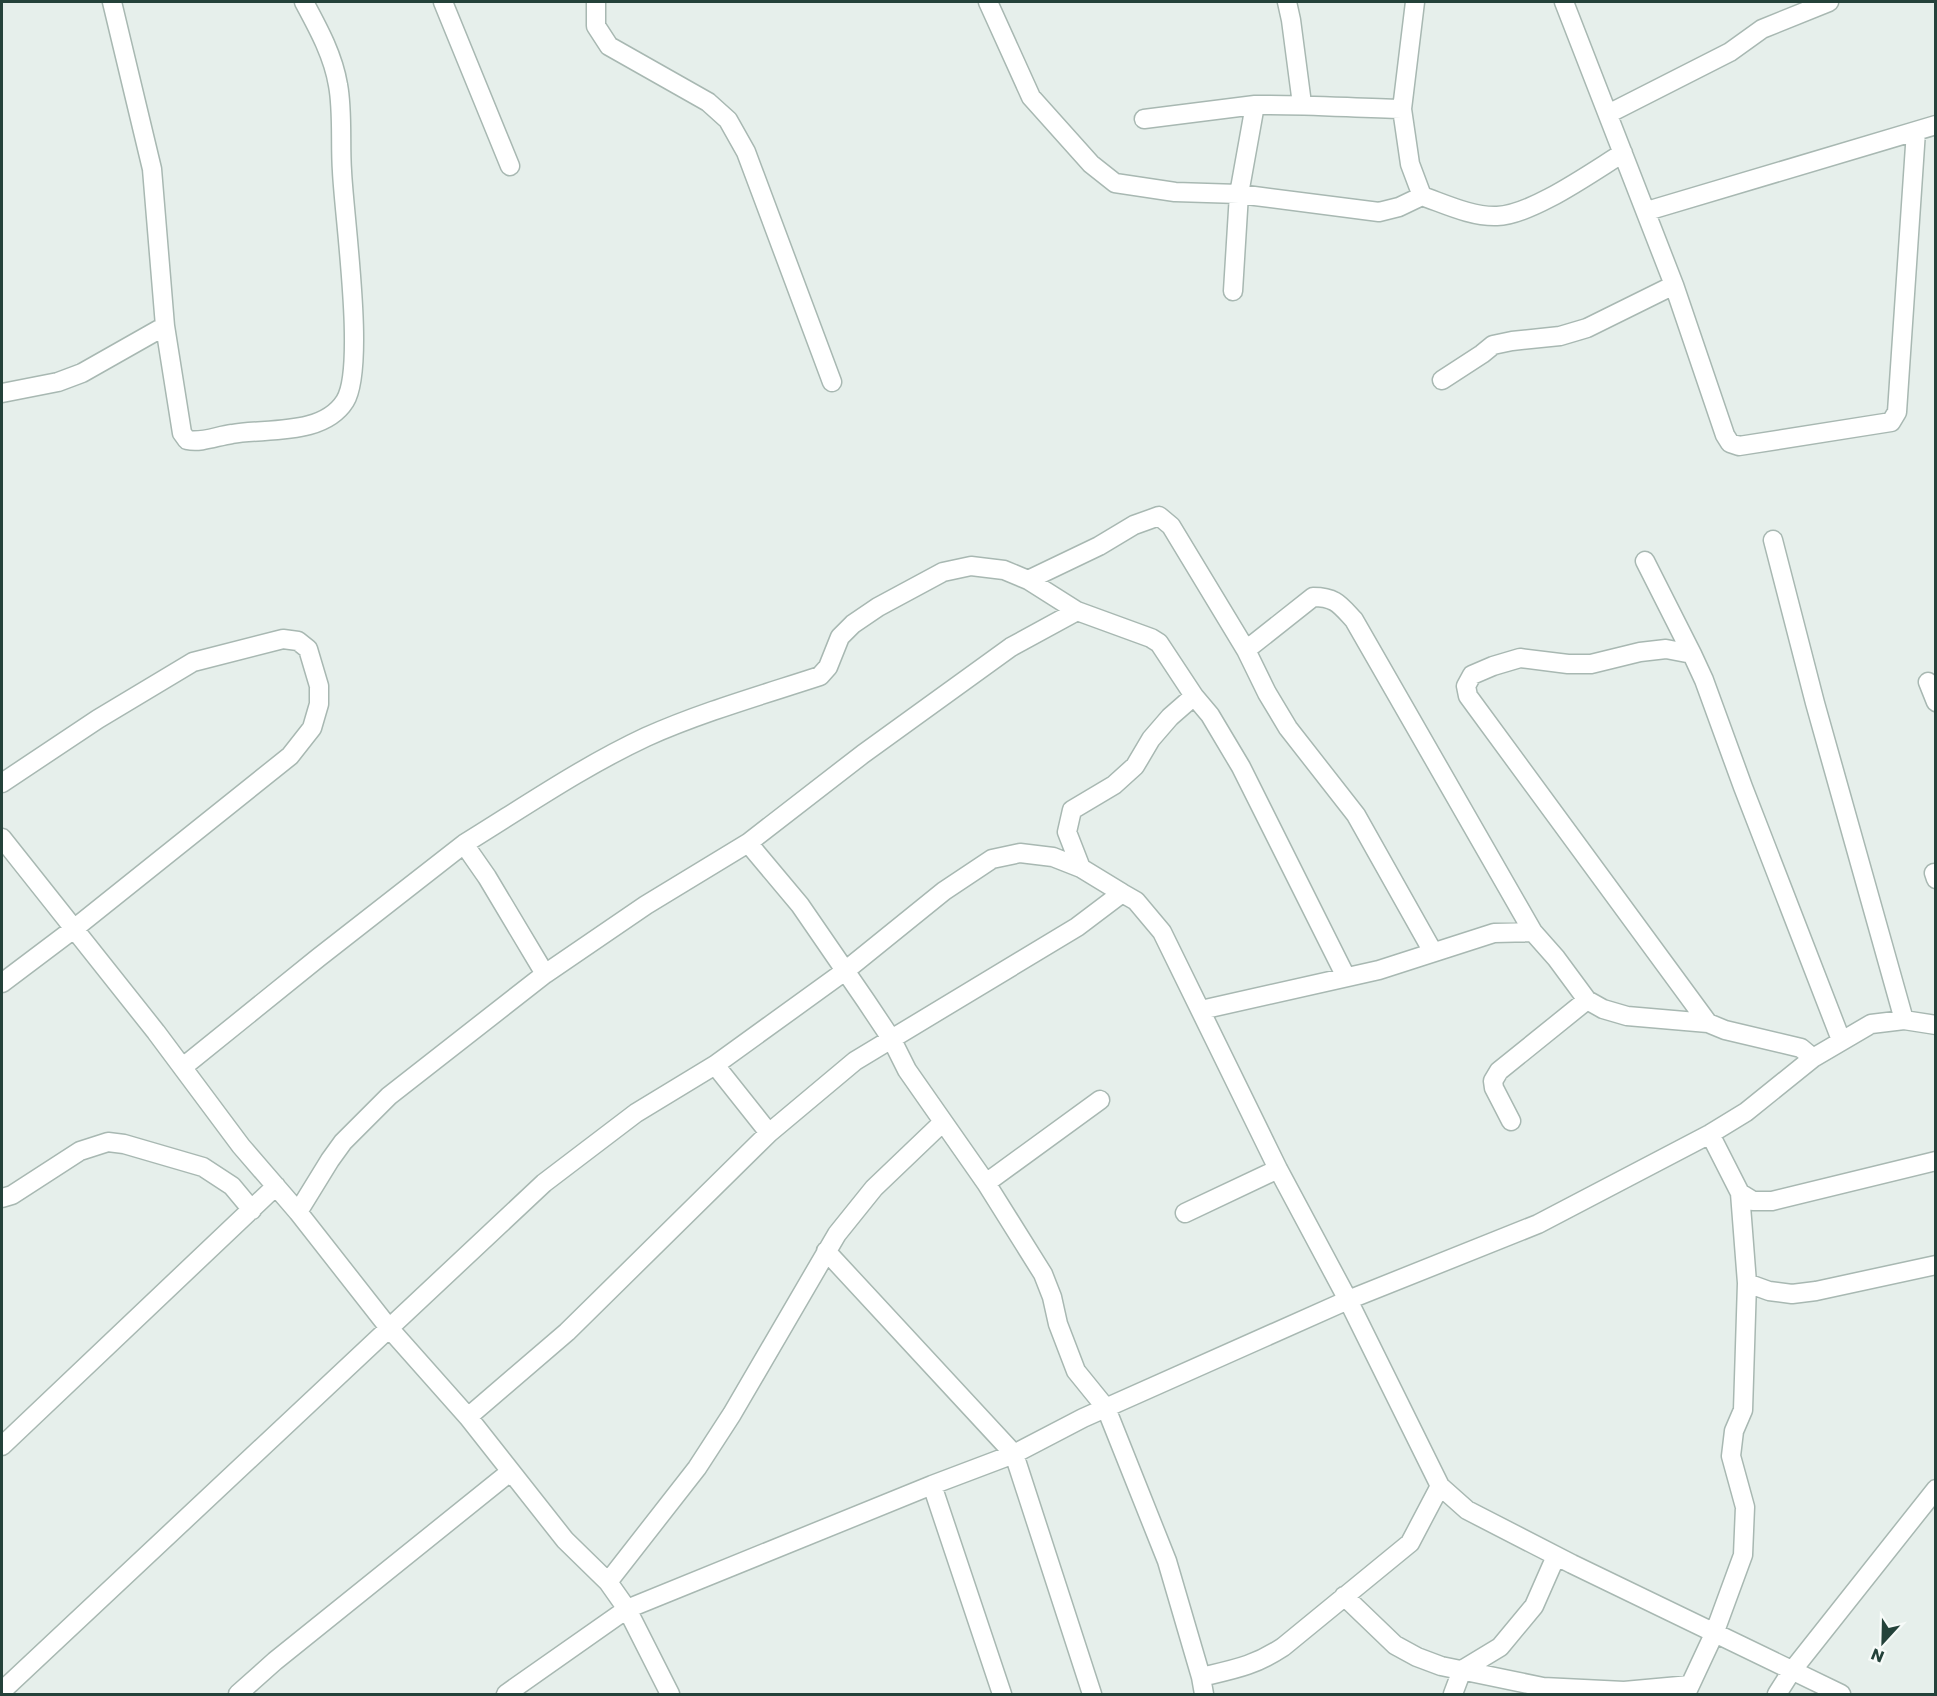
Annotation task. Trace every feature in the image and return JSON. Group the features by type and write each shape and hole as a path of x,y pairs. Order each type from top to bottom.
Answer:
{"street":[{"path":"112,2 152,169 165,326 182,433 187,440 199,441 234,434 288,430 319,422 337,411 346,400 351,386 355,343 338,86 325,40 304,2"},
{"path":"443,2 510,166"},
{"path":"596,2 596,26 609,46 708,102 728,120 746,152 832,382"},
{"path":"988,2 1031,97 1091,164 1115,183 1156,190 1239,194 1379,212 1399,207 1422,196 1472,213 1497,216 1527,210 1623,153"},
{"path":"1287,2 1302,104"},
{"path":"1415,2 1402,109 1410,164 1422,196"},
{"path":"1564,2 1647,211 1725,435 1730,443 1739,446 1891,422 1897,412 1916,131"},
{"path":"1608,114 1730,52 1762,29 1829,2"},
{"path":"1144,119 1255,105 1302,104 1402,109"},
{"path":"1233,291 1239,194 1255,105"},
{"path":"1647,211 1935,124"},
{"path":"1442,380 1493,345 1560,336 1587,328 1674,285"},
{"path":"2,393 58,382 82,373 165,326"},
{"path":"1028,580 1099,546 1134,525 1159,516 1171,526 1246,650 1267,693 1288,728 1356,815 1433,952"},
{"path":"1773,540 1815,703 1904,1020"},
{"path":"1645,561 1704,680 1830,1016 1842,1040"},
{"path":"183,1067 464,844 579,771 647,737 721,708 820,676 828,667 840,637 853,624 878,607 943,572 971,566 1004,570 1028,580 1077,610 1139,632 1159,643 1194,696 1210,715 1241,767 1346,977"},
{"path":"1246,650 1313,597 1336,600 1354,620 1533,932 1556,958 1587,1000 1603,1009 1627,1016 1708,1023 1725,1030 1801,1048 1813,1058"},
{"path":"298,1212 343,1142 389,1096 545,974 646,905 748,843 863,754 1011,647 1077,610"},
{"path":"2,783 98,719 193,662 283,639 298,641 308,649 319,686 319,704 312,728 290,756 75,928 2,983"},
{"path":"1692,654 1666,649 1640,652 1591,664 1568,664 1520,658 1492,666 1472,675 1466,686 1468,696 1708,1023"},
{"path":"1928,682 1935,702"},
{"path":"1081,868 1067,832 1072,810 1114,785 1135,766 1151,739 1170,717 1194,696"},
{"path":"2,838 183,1067 241,1146 298,1212 389,1328 468,1417 565,1540 608,1582 627,1610 670,1695"},
{"path":"748,843 800,905 892,1040 907,1070 986,1183 1043,1274 1052,1297 1058,1324 1076,1371 1106,1408 1167,1561 1202,1686 1265,1659 1283,1647 1410,1543 1440,1486"},
{"path":"464,844 545,974"},
{"path":"2,1691 544,1183 636,1113 715,1065 845,971 944,891 992,859 1020,853 1053,857 1081,868 1136,901 1162,932 1278,1169 1348,1300 1440,1486 1467,1510 1841,1695"},
{"path":"468,1417 567,1332 769,1133 855,1061 1077,927 1122,893"},
{"path":"1201,1011 1379,970 1494,933 1533,932"},
{"path":"1512,1121 1494,1088 1493,1081 1499,1071 1587,1000"},
{"path":"506,1695 627,1610 932,1485 1014,1454 1106,1408 1348,1300 1538,1224 1710,1134 1746,1112 1813,1058 1871,1024 1904,1020 1935,1025"},
{"path":"715,1065 769,1133"},
{"path":"986,1183 1100,1100"},
{"path":"608,1582 697,1468 732,1414 837,1234 874,1188 942,1123"},
{"path":"1344,1596 1376,1628 1404,1651 1427,1661 1462,1671 1543,1687 1624,1691 1688,1690 1714,1634 1743,1555 1744,1507 1731,1456 1734,1431 1743,1410 1747,1283 1740,1193 1710,1134"},
{"path":"2,1198 12,1195 80,1151 108,1142 203,1167 232,1186 252,1210"},
{"path":"1740,1193 1753,1201 1772,1201 1935,1161"},
{"path":"1185,1213 1278,1169"},
{"path":"2,1446 276,1186"},
{"path":"826,1251 1014,1454 1092,1695"},
{"path":"1747,1283 1769,1291 1792,1294 1816,1291 1935,1265"},
{"path":"238,1695 275,1661 510,1472"},
{"path":"932,1485 1002,1695"},
{"path":"1777,1695 1791,1672 1935,1489"},
{"path":"1453,1695 1462,1671 1500,1647 1534,1606 1556,1556"}]}
